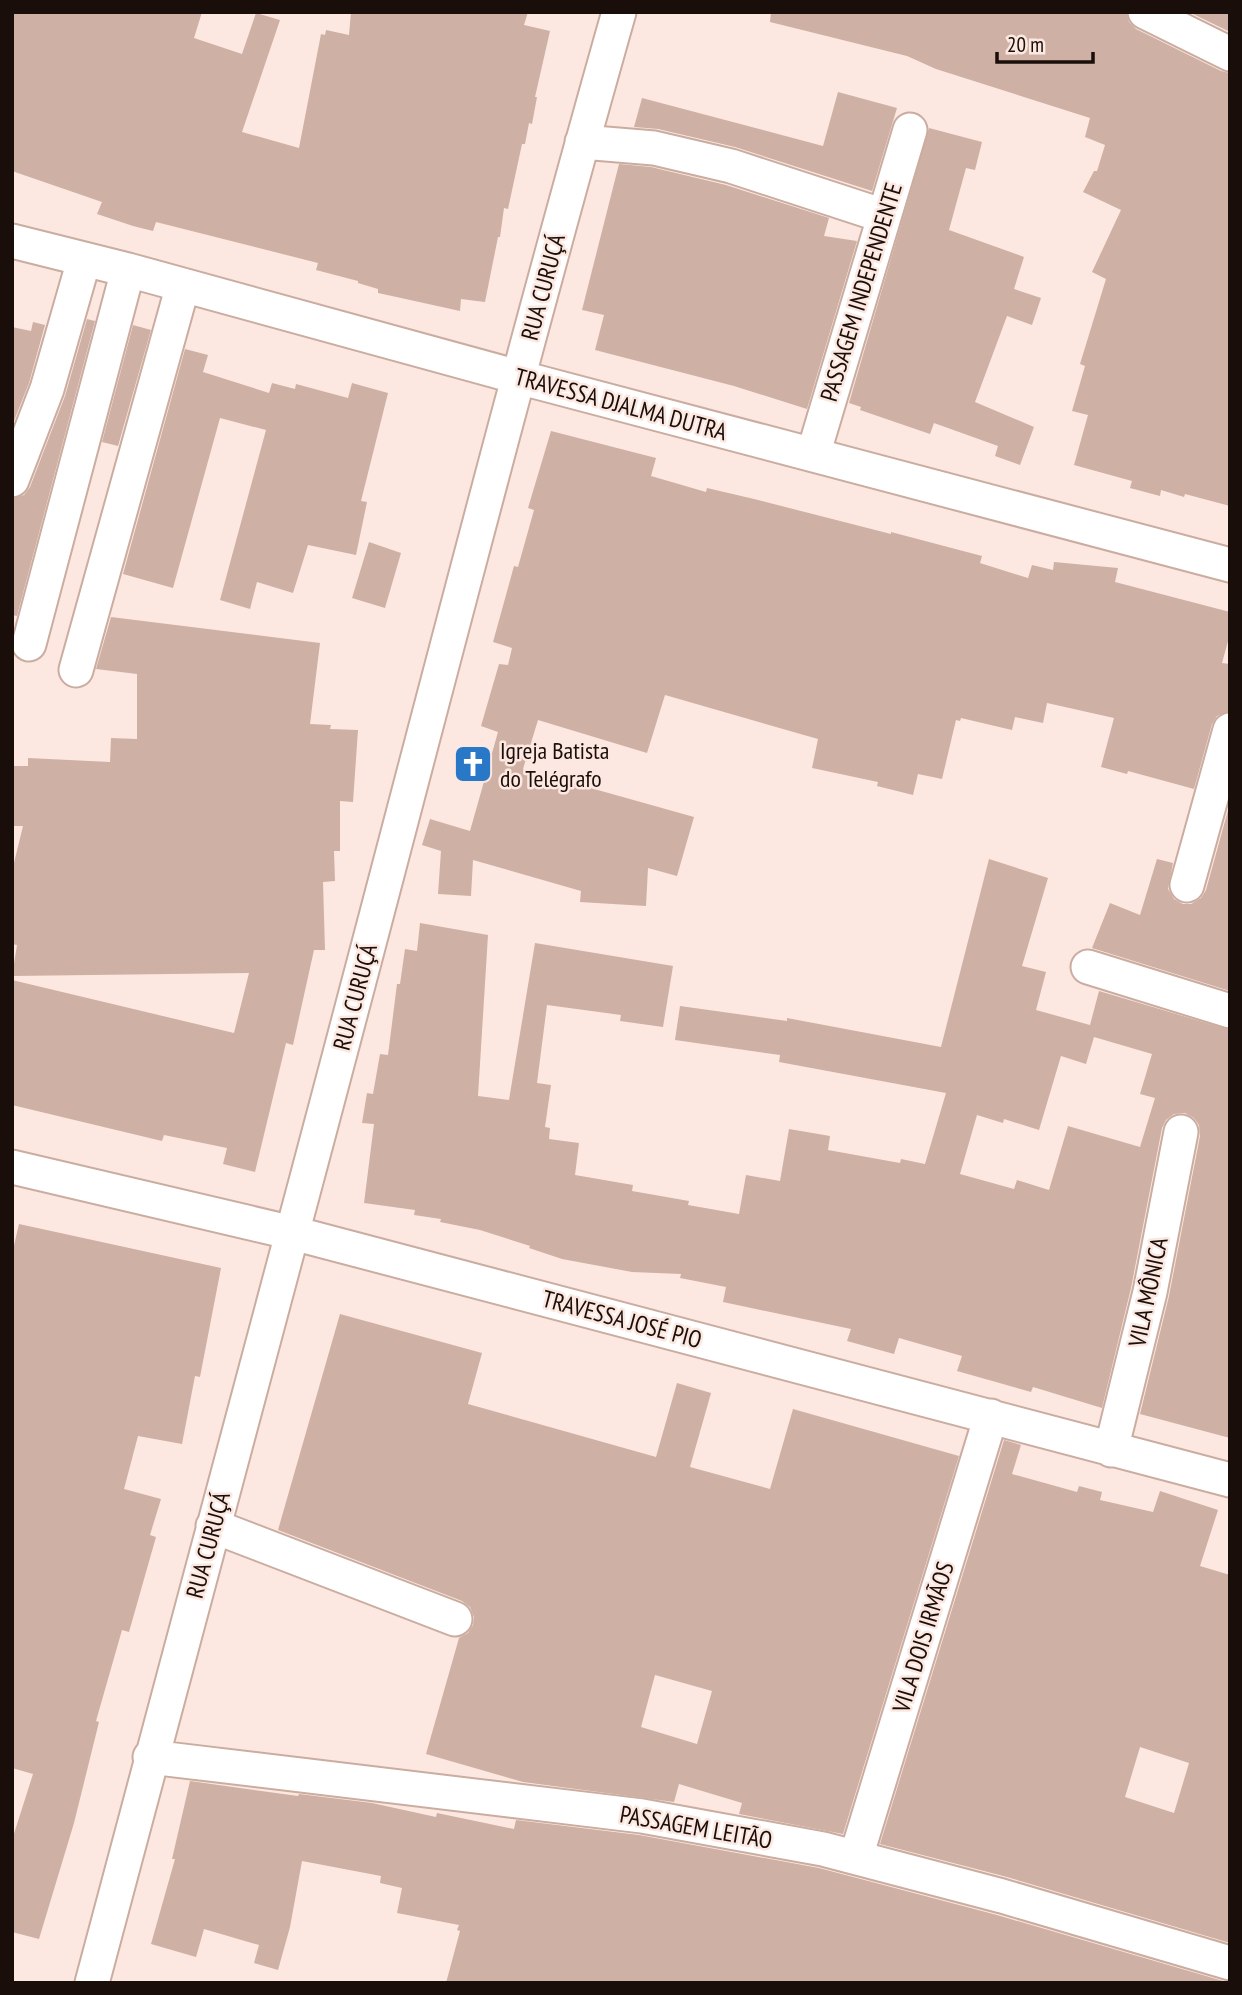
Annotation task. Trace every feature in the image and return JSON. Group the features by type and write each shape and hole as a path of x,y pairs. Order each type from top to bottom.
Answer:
{"street":[{"name":"RUA CURUÇÁ","path":"92,1983 518,377 619,12"},
{"path":"1145,12 1230,54"},
{"name":"PASSAGEM INDEPENDENTE","path":"813,454 910,130"},
{"path":"582,142 654,148 731,166 884,216"},
{"name":"TRAVESSA DJALMA DUTRA","path":"12,241 1230,565"},
{"path":"12,480 47,389 84,260"},
{"path":"29,644 128,270"},
{"path":"76,670 183,285"},
{"path":"1187,885 1230,730"},
{"path":"1088,967 1230,1011"},
{"name":"VILA MÔNICA","path":"1111,1450 1150,1292 1181,1132"},
{"name":"TRAVESSA JOSÉ PIO","path":"12,1167 293,1233 1230,1480"},
{"name":"VILA DOIS IRMÃOS","path":"856,1857 991,1416"},
{"path":"213,1526 455,1619"},
{"name":"PASSAGEM LEITÃO","path":"150,1757 642,1816 823,1849 1002,1896 1230,1963"}],"building":[{"path":"12,12 202,12 194,38 242,54 256,13 280,20 242,132 299,148 321,34 325,35 326,30 349,35 351,12 528,12 524,25 550,31 535,97 532,124 529,123 525,144 522,144 508,209 504,208 485,302 461,299 460,311 378,293 378,289 358,281 316,270 318,263 156,222 153,231 133,226 97,214 102,202 12,171"},
{"path":"771,12 1126,12 1129,22 1136,29 1230,73 1230,506 1161,490 1160,496 1130,488 1132,481 1074,465 1088,415 1072,411 1085,366 1080,364 1106,279 1092,272 1121,210 1083,192 1094,171 1097,171 1105,145 1085,137 1090,118 936,69 907,56 770,22"},
{"path":"1189,12 1230,12 1230,32"},
{"path":"838,92 897,108 872,191 735,147 658,129 634,127 642,98 823,146"},
{"path":"929,128 982,142 975,170 966,168 949,230 1024,257 1014,289 1041,298 1032,325 1007,316 975,402 1034,427 1020,465 995,456 998,446 934,423 930,434 860,410 861,407 849,403"},
{"path":"619,164 651,167 726,185 829,218 824,236 857,241 807,409 734,386 595,350 604,315 582,310"},
{"path":"87,319 95,321 17,616 12,615 12,499 24,495 30,487 65,396"},
{"path":"33,322 45,325 29,383 12,426 12,327 31,331"},
{"path":"133,325 151,330 118,446 102,442"},
{"path":"185,349 208,355 203,372 269,393 272,383 295,389 296,384 348,398 352,383 388,393 361,501 367,502 356,555 308,545 293,593 257,582 250,609 220,600 266,430 220,418 173,588 123,574"},
{"path":"551,431 656,458 651,476 706,492 707,488 982,556 980,563 1028,578 1032,565 1053,570 1054,562 1118,568 1115,582 1230,612 1230,634 1222,663 1230,664 1230,711 1217,716 1212,724 1194,789 1128,771 1127,774 1101,767 1114,718 1047,703 1043,723 1015,717 1012,730 961,718 960,721 956,720 942,779 918,774 913,795 877,786 878,782 812,768 818,739 665,695 647,753 538,720 523,769 694,817 677,876 648,868 646,906 580,902 581,891 473,860 471,896 438,894 441,851 422,845 430,819 470,831 498,732 481,726 499,664 508,665 512,648 493,642 514,566 518,567 534,510 528,508"},
{"path":"369,542 401,553 385,608 352,598"},
{"path":"111,617 320,643 310,724 331,725 330,729 358,730 353,802 340,801 340,851 334,851 335,881 323,882 325,950 314,950 293,1045 286,1043 255,1172 223,1164 227,1148 164,1135 162,1141 12,1105 12,980 234,1033 249,973 12,976 17,945 12,944 12,871 23,826 12,826 12,766 28,766 28,758 110,762 111,738 137,739 137,674 96,669"},
{"path":"1230,803 1230,991 1092,948 1110,903 1140,915 1157,859 1173,863 1168,889 1174,899 1183,904 1191,904 1201,898 1206,890"},
{"path":"989,859 1048,878 1022,966 1046,972 1036,1010 1090,1025 1099,991 1230,1030 1230,1438 1140,1414 1169,1296 1200,1136 1199,1125 1185,1113 1174,1114 1166,1120 1162,1128 1131,1288 1102,1408 1033,1387 1031,1392 957,1371 962,1356 899,1338 894,1354 847,1341 851,1329 723,1302 726,1287 680,1278 681,1274 632,1272 562,1259 480,1230 414,1215 415,1210 364,1203 374,1124 362,1123 367,1093 373,1094 380,1054 388,1055 397,984 400,984 405,949 417,951 420,923 488,935 478,1096 509,1100 535,943 673,966 663,1027 620,1021 621,1015 547,1005 537,1083 551,1085 545,1127 550,1128 549,1139 579,1143 575,1175 633,1185 632,1191 689,1201 688,1205 739,1214 746,1175 780,1181 789,1129 830,1136 828,1150 900,1163 901,1159 925,1164 946,1093 779,1062 780,1055 675,1040 680,1006 787,1021 787,1018 941,1047","holes":["1094,1037 1152,1054 1140,1094 1155,1098 1140,1147 1068,1126 1049,1190 1017,1180 1014,1189 960,1174 977,1115 1003,1123 1004,1119 1039,1130 1061,1056 1086,1064"]},
{"path":"19,1224 221,1268 200,1377 195,1376 182,1444 138,1436 124,1489 161,1499 150,1535 156,1537 129,1632 122,1630 96,1721 99,1722 74,1823 39,1939 12,1932 12,1840 33,1774 12,1768 12,1254"},
{"path":"340,1314 482,1353 468,1404 656,1457 677,1383 711,1393 690,1467 770,1489 793,1409 959,1456 843,1834 739,1814 742,1803 679,1784 674,1802 523,1782 426,1754 459,1638 468,1633 473,1625 474,1617 470,1607 462,1601 278,1530","holes":["655,1675 712,1691 697,1744 641,1727"]},
{"path":"1004,1440 1021,1445 1012,1474 1077,1492 1079,1486 1102,1492 1100,1500 1153,1512 1160,1491 1218,1510 1200,1566 1230,1575 1230,1943 1007,1877 880,1844","holes":["1140,1747 1189,1763 1174,1813 1125,1797"]},
{"path":"190,1781 372,1803 436,1817 437,1813 514,1829 516,1820 639,1835 819,1868 997,1915 1230,1983 446,1983 460,1931 457,1930 459,1925 397,1913 402,1888 380,1883 381,1876 302,1861 290,1927 278,1970 254,1963 259,1945 204,1929 196,1957 151,1944 175,1859 172,1859"}],"place":[{"name":"Igreja Batista do Telégrafo","path":"473,764"}]}
